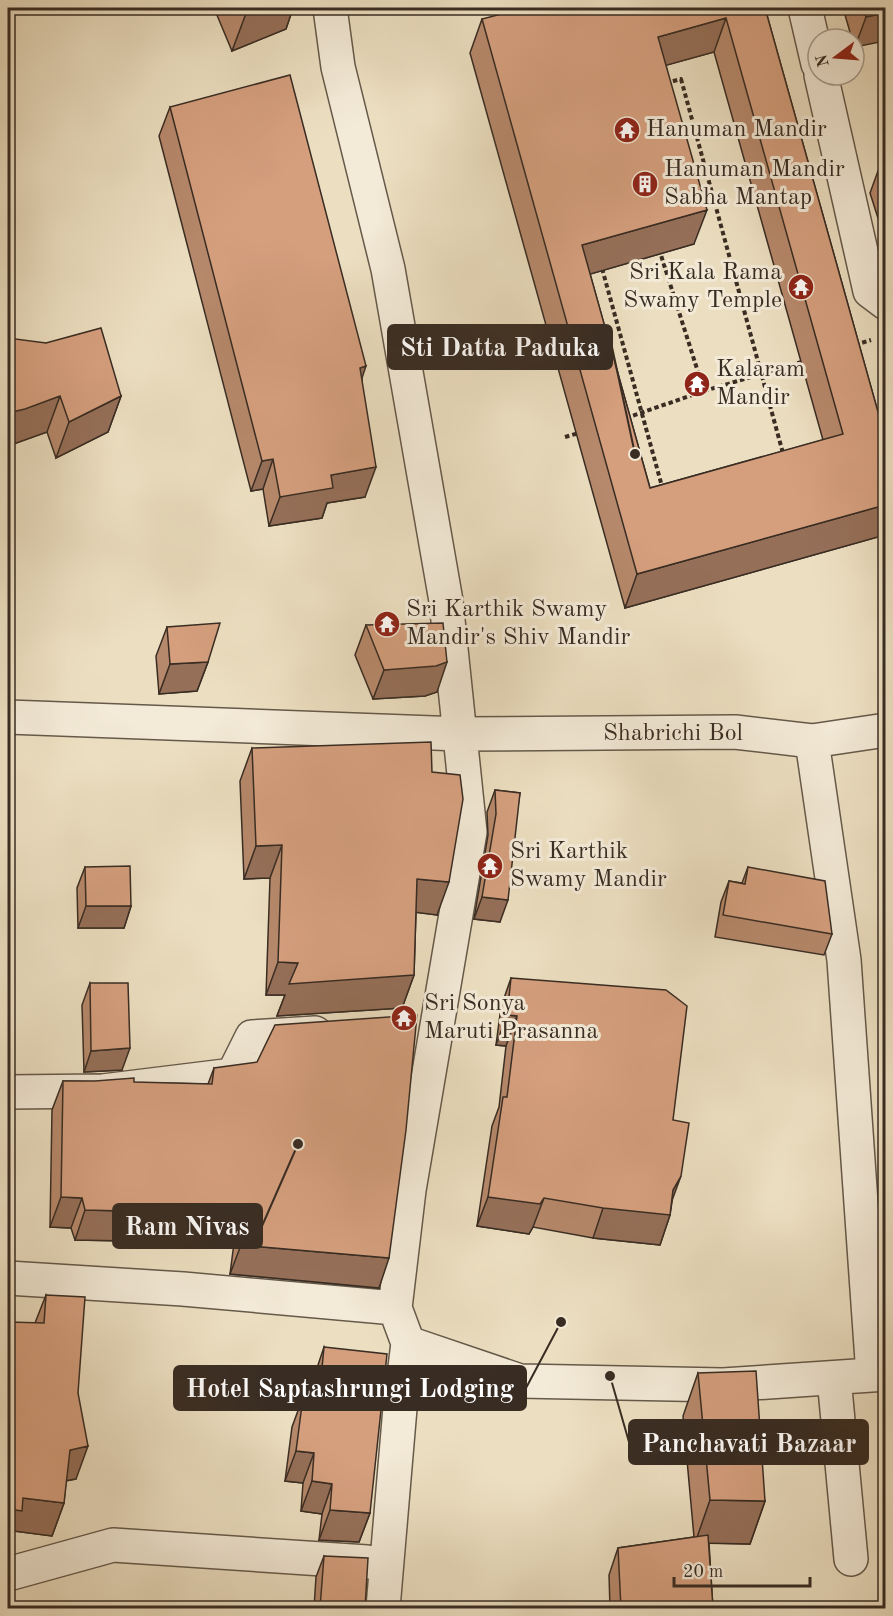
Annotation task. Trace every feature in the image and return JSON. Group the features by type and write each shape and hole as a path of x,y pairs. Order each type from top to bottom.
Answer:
{"street":[{"path":"330,8 338,67 388,269 446,601 470,832 409,1190 395,1308 408,1343 400,1408 383,1608"},
{"path":"805,8 809,27"},
{"path":"824,87 880,293"},
{"name":"Shabrichi Bol","path":"8,717 460,734 735,732 813,741 885,730"},
{"path":"408,1343 520,1381 723,1385 879,1375 844,960 813,741"},
{"path":"402,1026 437,1024"},
{"path":"8,1092 103,1091 233,1075 252,1037 345,1031"},
{"path":"8,1278 183,1289 395,1308"},
{"path":"834,1378 851,1559"},
{"path":"8,1574 113,1545 387,1563"}],"path":[{"path":"681,79 788,468 666,501 559,112 612,97 681,79"},
{"path":"612,97 616,109"},
{"path":"658,244 705,393"},
{"path":"852,346 874,339"},
{"path":"620,420 807,360"},
{"path":"565,437 587,430"}],"building":[{"path":"524,8 765,8 885,437 885,505 637,574 482,19","holes":["726,18 843,434 650,488 582,245 707,210 658,37"]},
{"path":"863,8 885,8 885,13 866,17"},
{"path":"290,75 366,366 360,368 376,467 331,475 333,488 280,497 273,459 262,461 170,107"},
{"path":"885,169 885,195 878,171"},
{"path":"101,328 121,396 69,422 60,396 8,413 8,338 46,343"},
{"path":"220,623 208,662 170,664 167,627"},
{"path":"443,623 447,662 436,666 384,670 366,625"},
{"path":"431,742 432,772 460,775 463,799 449,882 417,879 414,975 289,984 298,963 278,962 282,845 256,846 252,748"},
{"path":"495,790 520,793 508,900 482,897 496,814"},
{"path":"130,866 131,906 86,906 85,867"},
{"path":"748,867 825,881 832,934 723,915 729,881 745,884"},
{"path":"511,978 666,990 687,1006 673,1120 689,1123 681,1176 673,1190 670,1215 603,1208 544,1198 540,1204 488,1197 503,1097 507,1097 517,1016 507,1015"},
{"path":"90,983 128,983 130,1048 91,1051"},
{"path":"417,1015 406,1130 389,1258 241,1245 244,1214 85,1210 82,1198 61,1197 63,1081 134,1078 134,1082 212,1084 214,1068 257,1062 275,1025"},
{"path":"46,1295 85,1297 78,1393 88,1446 70,1450 64,1503 23,1498 22,1511 8,1509 8,1322 44,1323"},
{"path":"324,1347 387,1354 370,1513 330,1510 332,1484 312,1481 314,1453 296,1451 303,1397 319,1399"},
{"path":"756,1371 765,1501 710,1500 698,1373"},
{"path":"708,1535 713,1608 621,1608 618,1548"},
{"path":"324,1556 368,1558 365,1608 320,1608"}],"place":[{"name":"Hanuman Mandir","path":"627,130"},
{"name":"Hanuman Mandir Sabha Mantap","path":"645,184"},
{"name":"Sri Kala Rama Swamy Temple","path":"801,287"},
{"name":"Kalaram Mandir","path":"697,384"},
{"name":"Sti Datta Paduka","path":"635,454"},
{"name":"Sri Karthik Swamy Mandir's Shiv Mandir","path":"387,624"},
{"name":"Sri Karthik Swamy Mandir","path":"490,866"},
{"name":"Sri Sonya Maruti Prasanna","path":"404,1018"},
{"name":"Ram Nivas","path":"298,1144"},
{"name":"Hotel Saptashrungi Lodging","path":"561,1322"},
{"name":"Panchavati Bazaar","path":"610,1376"}]}
